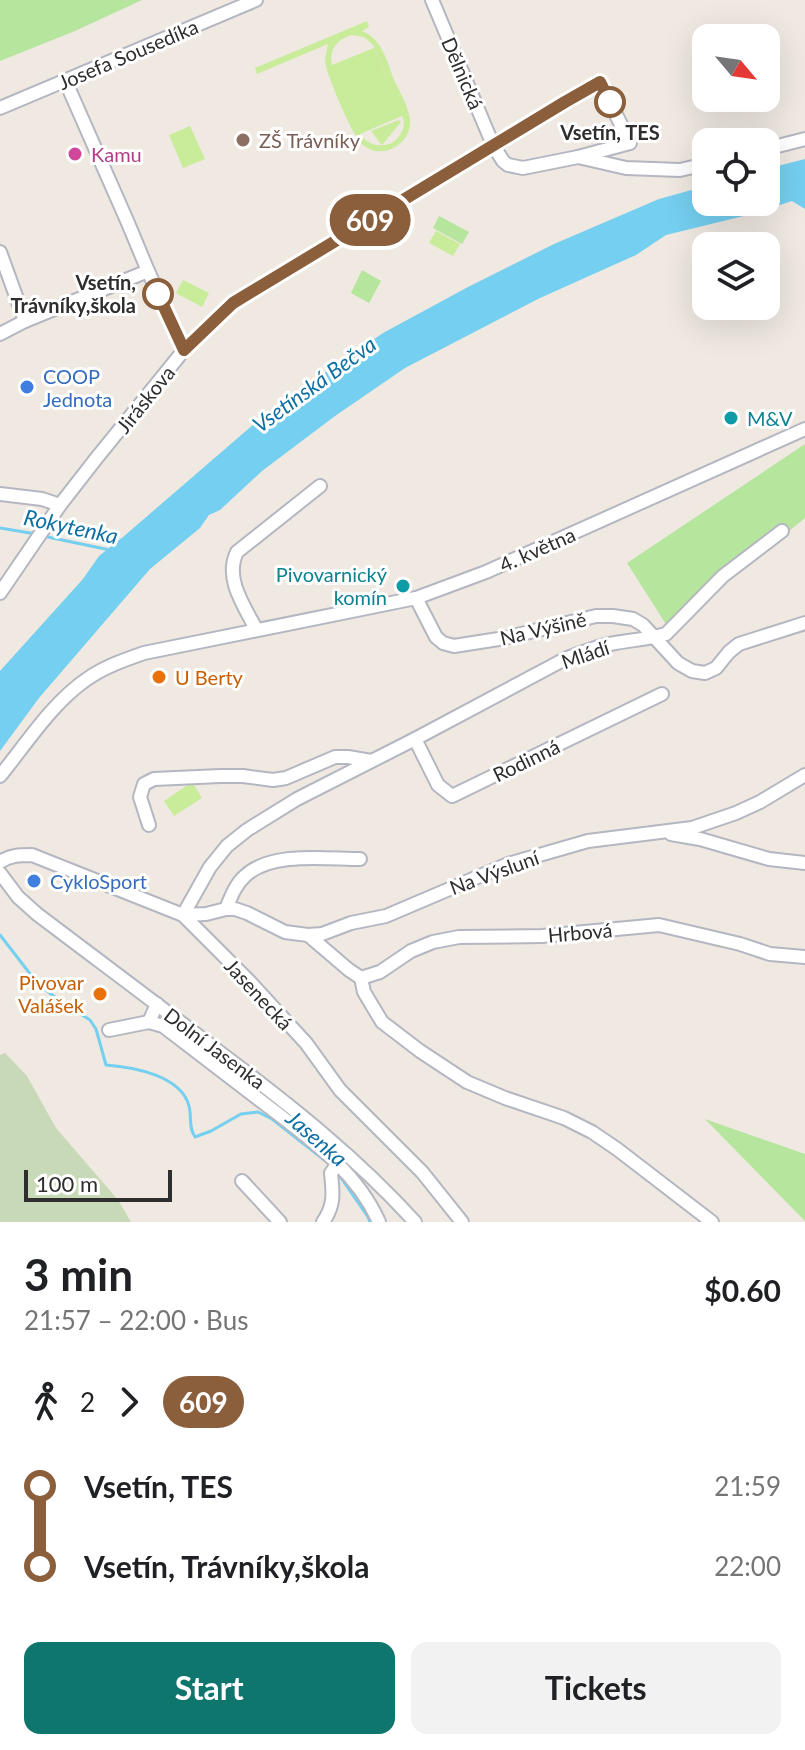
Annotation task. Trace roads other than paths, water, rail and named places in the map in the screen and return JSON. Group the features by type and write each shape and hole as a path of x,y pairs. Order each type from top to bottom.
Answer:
{"street":[{"name":"Josefa Sousedíka","path":"0,108 256,0"},
{"name":"Dělnická","path":"432,0 493,145"},
{"path":"65,80 184,350"},
{"name":"Jiráskova","path":"0,593 60,505 184,350 233,303 600,82 630,143 620,146"},
{"path":"780,145 805,139"},
{"path":"493,145 508,165 523,168 620,146 626,168"},
{"path":"578,157 626,168 680,170 692,167"},
{"path":"0,252 25,321"},
{"path":"0,334 148,271"},
{"name":"4. května","path":"0,776 61,702 88,678 118,662 144,653 416,598 486,572 805,429"},
{"path":"256,629 235,588 233,560 237,552 320,486"},
{"path":"0,494 42,499 60,505"},
{"path":"654,638 666,634 723,576 782,531"},
{"name":"Na Výšině","path":"416,598 436,637 454,646 505,638 596,616 613,616 633,619 643,625 678,663 692,671 705,673 716,668 739,644 805,623"},
{"name":"Mládí","path":"183,915 210,867 227,846 297,799 565,659 612,643 654,638"},
{"name":"Rodinná","path":"415,739 438,785 452,796 662,694"},
{"path":"149,825 140,797 144,784 154,779 243,776 273,780 286,778 335,757 371,761"},
{"name":"Na Výsluní","path":"308,935 386,916 508,864 588,841 692,828 760,802 805,775"},
{"path":"664,833 700,839 769,859 805,863"},
{"name":"Jasenecká","path":"0,862 18,855 32,855 183,915 306,1043 340,1090 422,1172 462,1222"},
{"path":"226,909 246,875 261,867 278,861 320,857 360,859"},
{"name":"Dolní Jasenka","path":"0,873 23,902 327,1136 415,1222"},
{"path":"183,915 226,909 247,913 285,932 308,935 361,978 364,992 382,1022 420,1051 467,1082 564,1118 592,1132 712,1222"},
{"name":"Hrbová","path":"361,978 380,972 411,951 433,942 459,937 542,936 659,925 770,954 805,957"},
{"name":"Dolní Jasenka","path":"149,1022 157,1004"},
{"name":"Dolní Jasenka","path":"109,1030 149,1022 160,1024 303,1134 360,1188 379,1222"},
{"path":"323,1222 333,1202 335,1167"},
{"path":"242,1181 280,1222"}],"water":[{"path":"805,159 805,209 792,201 780,205 780,165"},
{"name":"Vsetínská Bečva","path":"692,190 692,216 744,216 666,235 636,255 540,298 405,368 335,416 262,471 150,569 39,698 0,751 0,671 83,579 99,556 268,412 383,333 554,244 659,199"}],"waterway":[{"name":"Rokytenka","path":"0,528 36,534"},
{"name":"Rokytenka","path":"43,536 110,550"},
{"name":"Jasenka","path":"0,935 38,984 90,1020 96,1029 106,1065 154,1075 166,1080 184,1095 195,1137 241,1114 258,1112 272,1119 332,1166"},
{"name":"Jasenka","path":"337,1172 370,1222"}],"place":[{"name":"Vsetín, TES","path":"610,102"},
{"name":"ZŠ Trávníky","path":"243,140"},
{"name":"Kamu","path":"75,154"},
{"name":"Vsetín, Trávníky,škola","path":"158,294"},
{"name":"COOP Jednota","path":"27,387"},
{"name":"M&V","path":"731,418"},
{"name":"Pivovarnický komín","path":"403,586"},
{"name":"U Berty","path":"159,677"},
{"name":"CykloSport","path":"34,881"},
{"name":"Pivovar Valášek","path":"100,994"}]}
